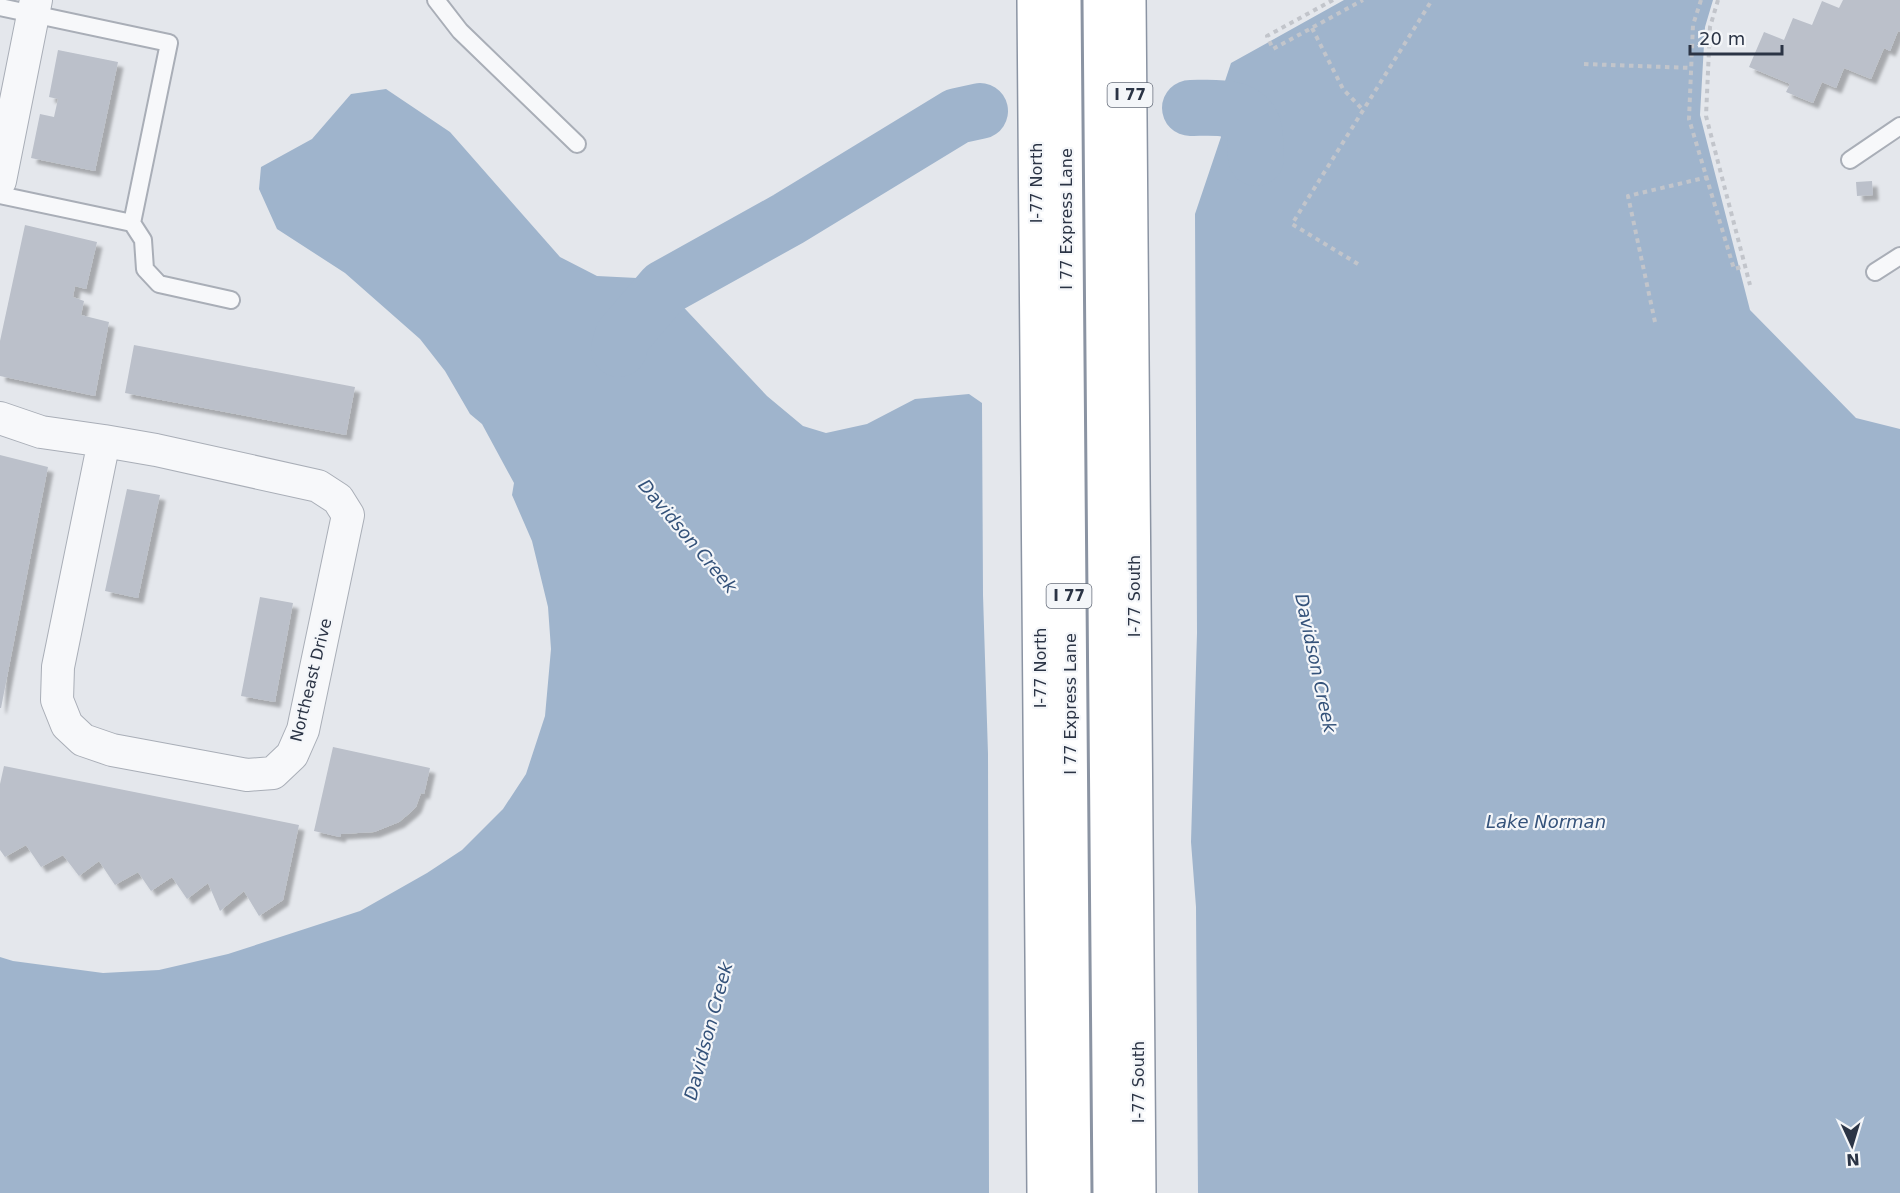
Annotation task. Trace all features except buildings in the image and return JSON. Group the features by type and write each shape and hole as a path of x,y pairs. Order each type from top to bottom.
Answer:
{"highway":[{"name":"I-77 North","path":"1034,0 1044,1193"},
{"name":"I 77 Express Lane","path":"1064,0 1074,1193"},
{"name":"I 77","path":"1100,0 1110,1193"},
{"name":"I-77 South","path":"1129,0 1139,1193"}],"street":[{"path":"0,181 35,7"},
{"name":"Northeast Drive","path":"0,418 42,432 104,441 156,450 318,486 338,499 348,515 303,730 292,754 273,773 247,775 112,750 83,740 67,725 57,700 58,667 104,441"}],"lane":[{"path":"436,0 460,31 577,144"},
{"path":"0,7 35,7 169,43 132,223 143,240 145,269 159,284 231,300"},
{"path":"1850,160 1900,126"},
{"path":"0,195 132,223"},
{"path":"1875,272 1900,256"}],"path":[{"path":"1333,0 1267,36 1273,49 1363,0"},
{"path":"1358,264 1292,224 1432,0"},
{"path":"1701,0 1693,25 1689,119 1734,269 1745,266"},
{"path":"1718,0 1710,27 1706,116 1750,285"},
{"path":"1311,28 1343,89 1363,110"},
{"path":"1584,64 1691,68"},
{"path":"1655,322 1628,196 1708,177"}],"water":[{"name":"Lake Norman","path":"1344,0 1713,0 1705,27 1700,115 1750,310 1856,418 1900,429 1900,1193 1198,1193 1196,907 1191,842 1197,633 1195,214 1221,137 1216,108 1231,63"},
{"path":"386,89 450,132 560,257 597,276 657,279 767,396 803,426 826,433 867,424 915,399 969,394 982,403 983,595 988,754 989,1193 0,1193 0,957 13,961 103,973 159,970 228,954 360,911 462,850 503,809 526,774 545,716 551,649 548,607 532,541 512,495 514,483 482,424 470,414 445,371 420,339 345,273 277,229 259,189 261,167 312,139 351,94"}],"waterway":[{"name":"Davidson Creek","path":"1190,108 1226,109 1243,115 1254,129 1256,158"},
{"name":"Davidson Creek","path":"619,349 622,337 664,288 788,219 957,116 980,111"}]}
